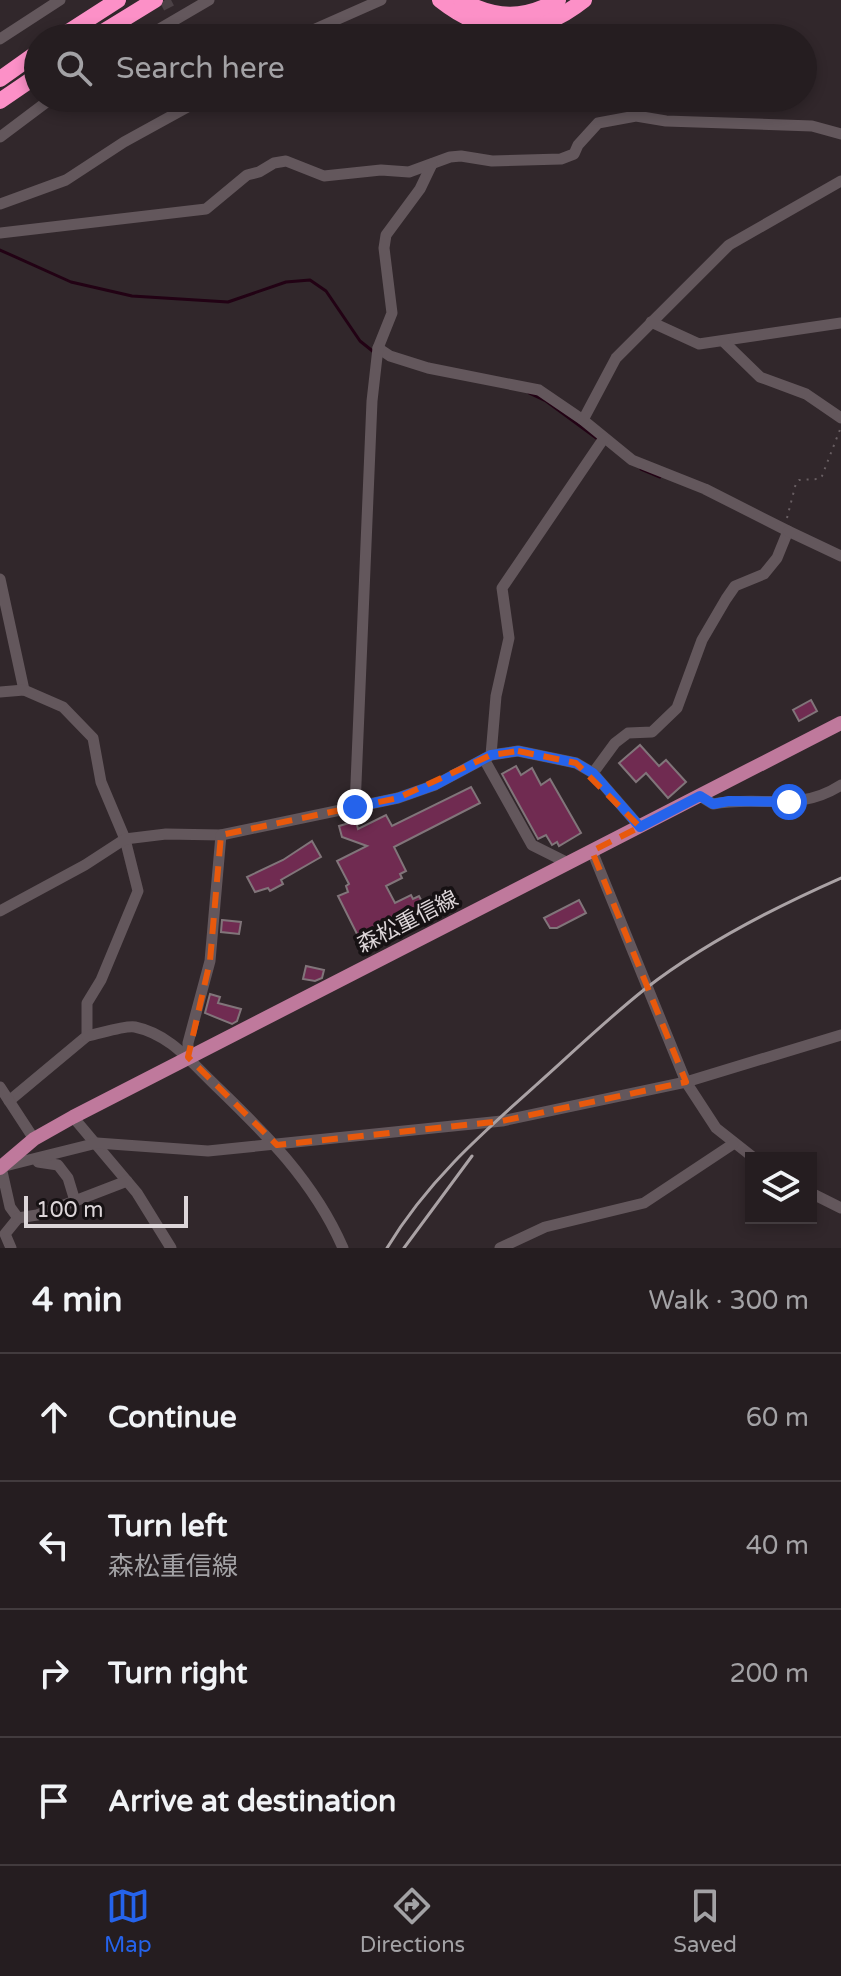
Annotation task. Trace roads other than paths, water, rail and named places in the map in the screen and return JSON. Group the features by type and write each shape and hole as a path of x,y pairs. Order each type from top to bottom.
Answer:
{"highway":[{"path":"81,24 118,0"},
{"path":"440,0 459,15 484,24"},
{"path":"461,0 484,12 501,15 524,13 558,0"},
{"path":"540,24 556,18 584,0"},
{"path":"124,24 161,7"},
{"path":"0,79 24,62"},
{"path":"0,101 24,85"}],"main road":[{"name":"森松重信線","path":"0,1167 34,1139 73,1117 841,723"}],"street":[{"path":"0,39 60,0"},
{"path":"161,7 209,0"},
{"path":"327,24 381,0"},
{"path":"0,137 33,112"},
{"path":"0,204 66,180 124,142 179,112"},
{"path":"0,233 206,209 247,175 286,161 324,176 381,170 409,172 461,156 492,161 561,159 574,154 598,123 636,116 666,121 812,126 841,134"},
{"path":"355,807 372,401 378,348 392,313 384,248 386,235 420,189 432,164"},
{"path":"583,420 616,358 729,245 841,181"},
{"path":"651,322 699,344 841,323"},
{"path":"724,342 760,377 806,394 841,418"},
{"path":"378,348 390,356 428,368 539,390 583,420 632,460 705,489 841,556"},
{"path":"568,863 532,845 487,757 509,638 502,588 604,438"},
{"path":"593,773 615,743 628,733 652,732 677,708 702,640 726,599 735,586 764,574 777,558 785,530"},
{"path":"0,579 24,690"},
{"path":"0,692 24,690 63,707 93,738 101,782 125,839 138,891 107,967 87,1003 87,1036"},
{"path":"0,911 85,865 125,839 166,834 221,835 398,798 435,785 487,757 518,751 576,763 593,773 640,827"},
{"path":"700,796 713,804 729,801 789,802 822,797 841,785"},
{"path":"188,1057 188,1043 210,961 221,835"},
{"path":"592,851 686,1082 708,1118 745,1152"},
{"path":"9,1101 87,1036 131,1026 151,1032 188,1057 277,1145 317,1201 343,1248"},
{"path":"18,1218 10,1207 0,1167 97,1143 208,1151 502,1121 686,1082 841,1035"},
{"path":"0,1087 34,1139"},
{"path":"73,1117 127,1181 171,1248"},
{"path":"500,1248 545,1227 644,1203 733,1144"},
{"path":"32,1161 58,1165 68,1178 75,1201"},
{"path":"11,1248 5,1234 18,1218 37,1215 127,1181"},
{"path":"817,1196 841,1208"}],"waterway":[{"path":"0,250 71,282 132,296 228,302 286,282 310,280 326,291 360,341 375,353"},
{"path":"529,393 546,401 599,440"},
{"path":"641,469 660,477"}],"tunnel":[{"path":"165,0 169,8"}],"railway":[{"path":"387,1248 419,1202 455,1161 631,1001 668,972 715,942 841,878"},
{"path":"404,1248 472,1156"}]}
